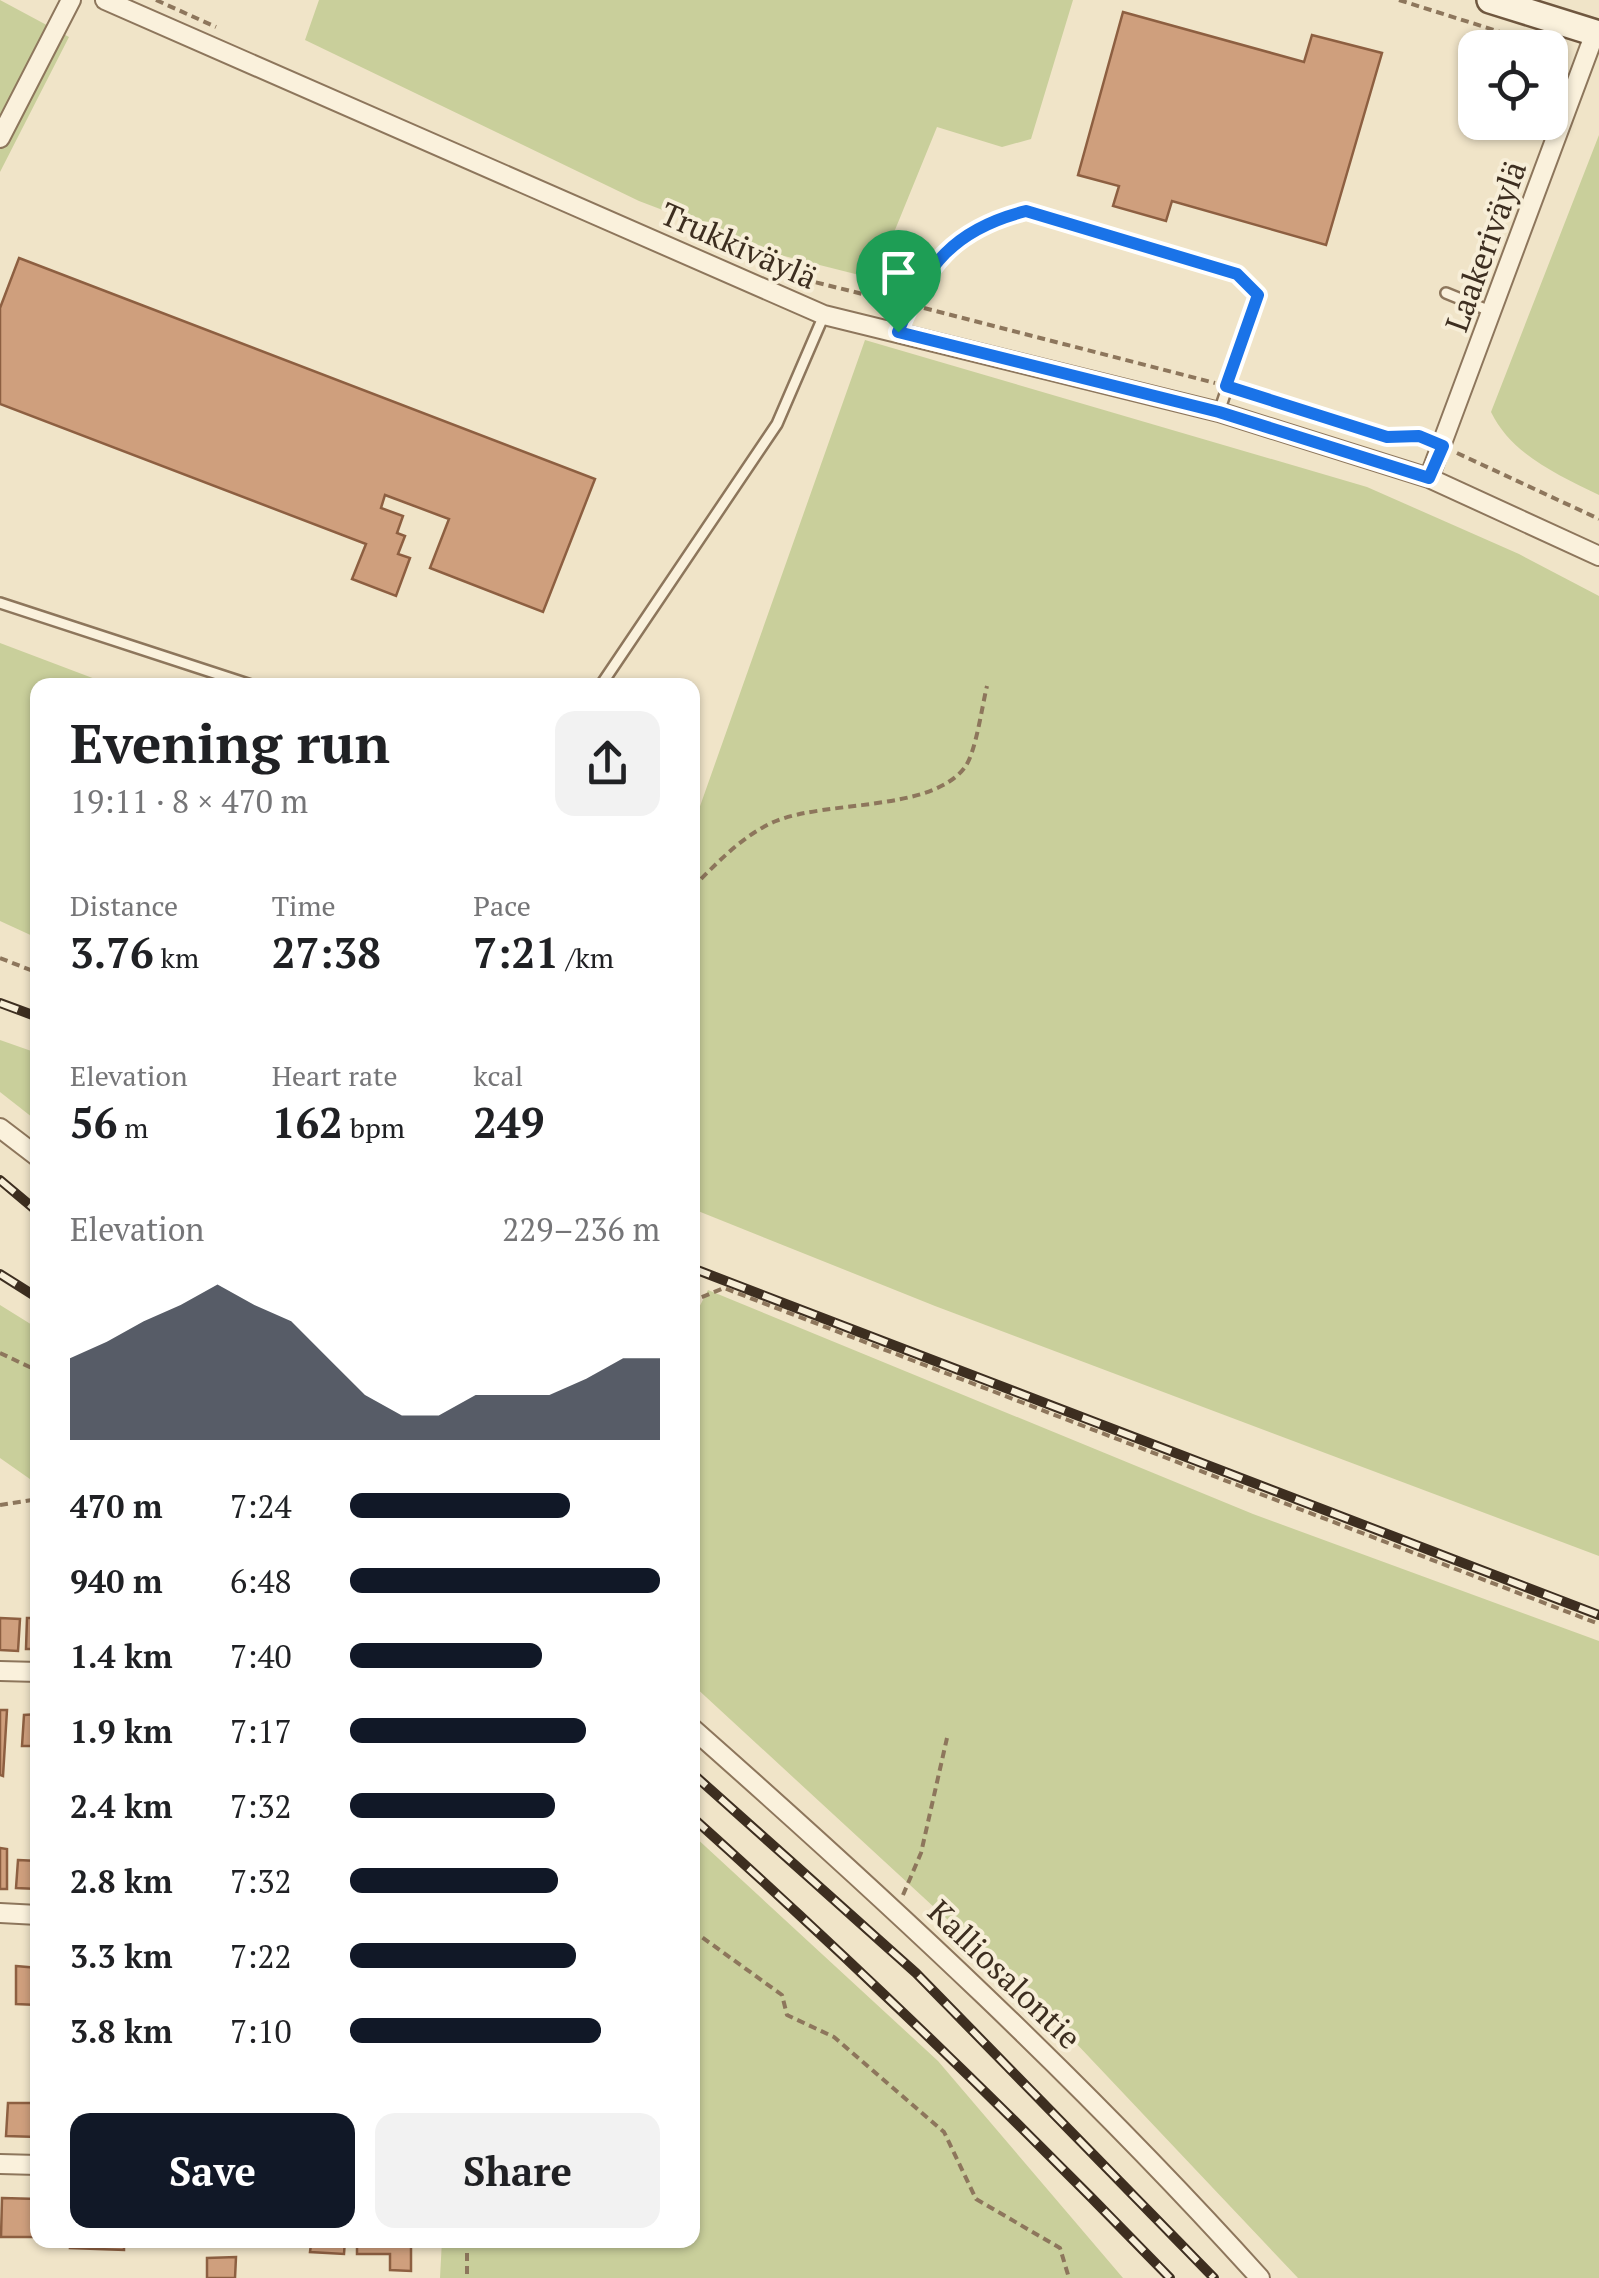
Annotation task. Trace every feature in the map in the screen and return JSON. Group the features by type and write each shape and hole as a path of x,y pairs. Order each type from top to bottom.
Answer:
{"street":[{"path":"0,138 72,0"},
{"name":"Trukkiväylä","path":"105,0 824,315 1219,412 1429,478 1599,556"},
{"path":"1490,0 1597,34"},
{"name":"Laakeriväylä","path":"1429,478 1597,34"},
{"path":"0,1128 30,1150"},
{"path":"0,1670 30,1672"},
{"name":"Kalliosalontie","path":"700,1735 894,1906 1163,2171 1260,2278"},
{"path":"0,1913 30,1915"},
{"path":"0,2164 30,2165"}],"lane":[{"path":"898,332 931,268 960,237 993,220 1026,211 1237,274 1258,295 1219,412"},
{"path":"1446,293 1492,312"},
{"path":"605,678 777,424 824,315"},
{"path":"0,602 230,678"}],"path":[{"path":"156,0 222,29"},
{"path":"1400,0 1494,30"},
{"path":"774,272 1226,386 1387,437 1419,436 1599,519"},
{"path":"700,880 725,854 774,822 822,807 899,798 942,788 967,766 986,686"},
{"path":"0,958 30,970"},
{"path":"700,1298 724,1288 1599,1624"},
{"path":"0,1354 30,1368"},
{"path":"0,1504 30,1502"},
{"path":"894,1906 907,1890 920,1854 936,1791 938,1760 947,1738"},
{"path":"700,1936 782,1994 787,2015 834,2037 944,2132 976,2199 1060,2248 1069,2278"},
{"path":"467,2248 467,2278"}],"green space":[{"path":"0,0 69,37 0,172"},
{"path":"319,0 1073,0 1031,139 1002,147 937,127 875,279 784,256 639,201 305,40"},
{"path":"1599,135 1599,495 1523,452 1491,412"},
{"path":"865,340 1367,487 1519,554 1599,596 1599,1556 935,1306 700,1212 700,806"},
{"path":"0,643 92,678 30,678 30,935 0,921"},
{"path":"0,1040 30,1051 30,1116 0,1092"},
{"path":"708,1290 1253,1514 1599,1641 1599,2278 1298,2278 1038,2003 700,1691 700,1306"},
{"path":"0,1305 30,1324 30,1479 0,1458"},
{"path":"700,1841 938,2061 1123,2278 440,2278 442,2248 700,2248"}],"building":[{"path":"1123,12 1304,62 1312,35 1382,53 1326,245 1172,201 1166,221 1113,206 1119,186 1078,175"},
{"path":"19,258 595,479 543,612 430,568 449,519 385,495 381,508 403,516 397,533 405,536 398,554 410,558 396,596 352,579 366,544 0,404 0,308"},
{"path":"0,1618 20,1619 18,1651 0,1650"},
{"path":"27,1618 30,1618 30,1649 26,1649"},
{"path":"0,1710 7,1710 3,1776 0,1775"},
{"path":"24,1715 30,1715 30,1746 22,1746"},
{"path":"0,1848 7,1849 7,1889 0,1889"},
{"path":"18,1860 30,1861 30,1889 16,1888"},
{"path":"16,1966 30,1967 30,2005 16,2004"},
{"path":"8,2103 30,2103 30,2137 6,2136"},
{"path":"2,2198 30,2199 30,2237 1,2237"},
{"path":"310,2248 344,2248 344,2254 310,2252"},
{"path":"357,2248 411,2248 411,2271 390,2270 390,2254 357,2254"},
{"path":"236,2257 235,2278 207,2278 207,2258"}],"railway":[{"path":"0,1003 30,1014"},
{"path":"0,1180 30,1205"},
{"path":"700,1271 1599,1615"},
{"path":"0,1274 30,1293"},
{"path":"700,1780 916,1973 1214,2278"},
{"path":"700,1824 935,2043 1170,2278"}],"route":[{"path":"1026,211 1237,274 1258,295 1226,386 1387,437 1419,436 1443,446 1429,478 1219,412 898,332 931,268 960,237 993,220 1026,211"}]}
